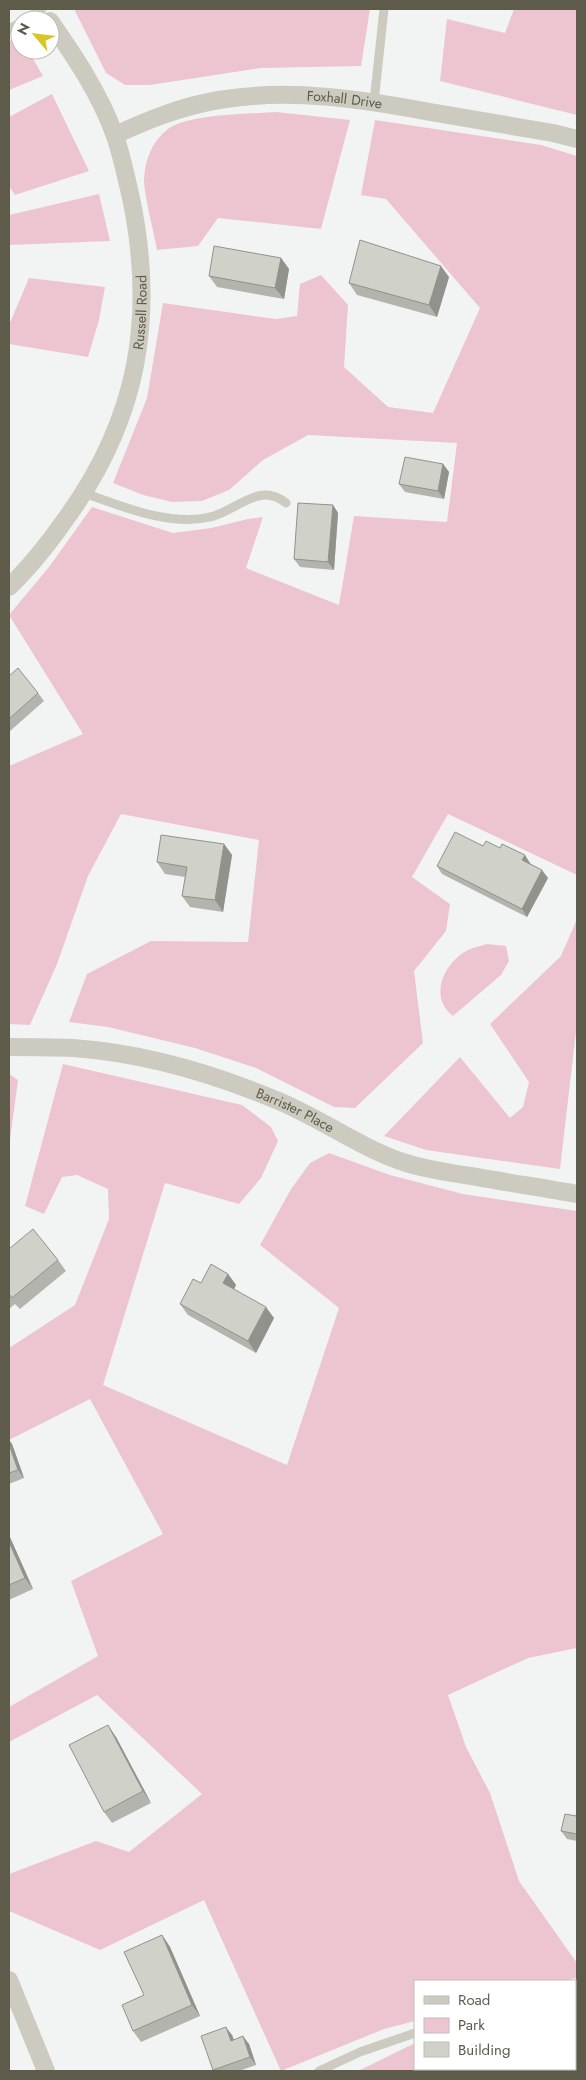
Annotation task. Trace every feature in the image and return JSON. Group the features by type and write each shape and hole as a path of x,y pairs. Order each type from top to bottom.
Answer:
{"street":[{"name":"Russell Road","path":"9,587 50,540 84,492 102,462 119,425 129,392 137,358 142,315 142,271 137,228 123,162 115,135 100,100 60,35"},
{"name":"Foxhall Drive","path":"115,135 145,121 177,110 218,100 285,95 374,102 553,133 577,139"},
{"name":"Barrister Place","path":"9,1047 74,1048 126,1055 177,1066 229,1082 281,1102 321,1121 366,1147 403,1162 433,1170 577,1194"},
{"path":"9,1980 46,2071"}],"lane":[{"path":"374,102 384,9"},
{"path":"84,492 122,507 170,518 190,520 211,517 255,495 268,494 280,498 286,504"},
{"path":"319,2071 360,2052 414,2033"}],"green space":[{"path":"74,9 370,9 361,66 261,68 150,85 125,85 106,73"},
{"path":"514,9 577,9 577,115 440,81 447,19 505,33"},
{"path":"9,41 10,60 34,60 43,76 9,90"},
{"path":"52,94 89,171 15,195 9,186 9,117"},
{"path":"276,112 350,120 321,229 218,218 198,246 157,250 144,179 150,151 162,134 178,124 190,120"},
{"path":"375,120 541,145 577,156 577,875 448,814 412,877 450,904 446,931 414,971 423,1043 355,1108 334,1107 256,1068 195,1048 108,1027 69,1022 87,974 151,941 248,942 259,840 121,814 88,876 57,964 30,1025 9,1024 9,766 83,734 9,615 49,567 92,507 173,533 211,528 263,517 246,568 339,605 354,516 447,522 457,443 308,435 263,460 229,490 202,501 172,502 143,495 113,483 147,398 163,303 276,319 297,316 300,284 321,275 348,305 344,367 388,407 433,413 480,308 386,199 361,195"},
{"path":"99,194 110,241 9,245 9,215"},
{"path":"29,278 105,287 99,320 88,357 9,344 9,325"},
{"path":"577,919 577,1023 560,1169 426,1150 384,1136 460,1057 510,1118 523,1107 529,1082 490,1024 561,956"},
{"path":"487,944 506,946 509,961 501,975 453,1016 445,1008 441,999 440,990 446,971 459,956 470,949"},
{"path":"63,1064 242,1105 271,1127 278,1141 261,1178 239,1204 165,1183 103,1385 287,1465 339,1308 260,1245 291,1189 310,1163 329,1153 390,1175 463,1194 577,1211 577,1648 528,1658 448,1695 466,1747 490,1793 519,1881 577,1963 577,1978 567,1980 414,1980 414,2021 384,2029 281,2071 204,1900 100,1950 9,1911 9,1874 96,1841 129,1852 202,1794 97,1695 9,1742 9,1707 98,1656 71,1581 163,1534 90,1399 9,1440 9,1348 75,1305 109,1219 108,1189 77,1175 62,1177 44,1214 25,1206"},
{"path":"9,1074 18,1080 9,1148"},
{"path":"577,2005 577,2071 358,2071 414,2043 414,2070 576,2070"}],"building":[{"path":"360,240 441,266 429,305 349,283"},
{"path":"214,246 281,258 275,288 209,276"},
{"path":"405,457 443,464 438,491 399,484"},
{"path":"298,503 333,505 328,562 294,559"},
{"path":"18,668 38,693 9,719 9,676"},
{"path":"455,832 483,846 486,841 500,848 502,844 525,855 522,860 542,870 522,909 437,866"},
{"path":"161,835 224,844 215,900 182,896 187,867 157,862"},
{"path":"33,1229 58,1260 12,1298 9,1294 9,1249"},
{"path":"211,1264 228,1274 223,1283 266,1307 248,1341 180,1304 193,1279 201,1283"},
{"path":"9,1444 18,1470 9,1473"},
{"path":"9,1542 25,1578 9,1585"},
{"path":"108,1725 143,1791 104,1812 69,1745"},
{"path":"577,1809 577,1834 561,1831 565,1814 576,1816"},
{"path":"162,1935 192,2005 133,2031 122,2005 144,1995 124,1952"},
{"path":"226,2027 231,2041 243,2036 250,2057 213,2070 201,2036"}]}
